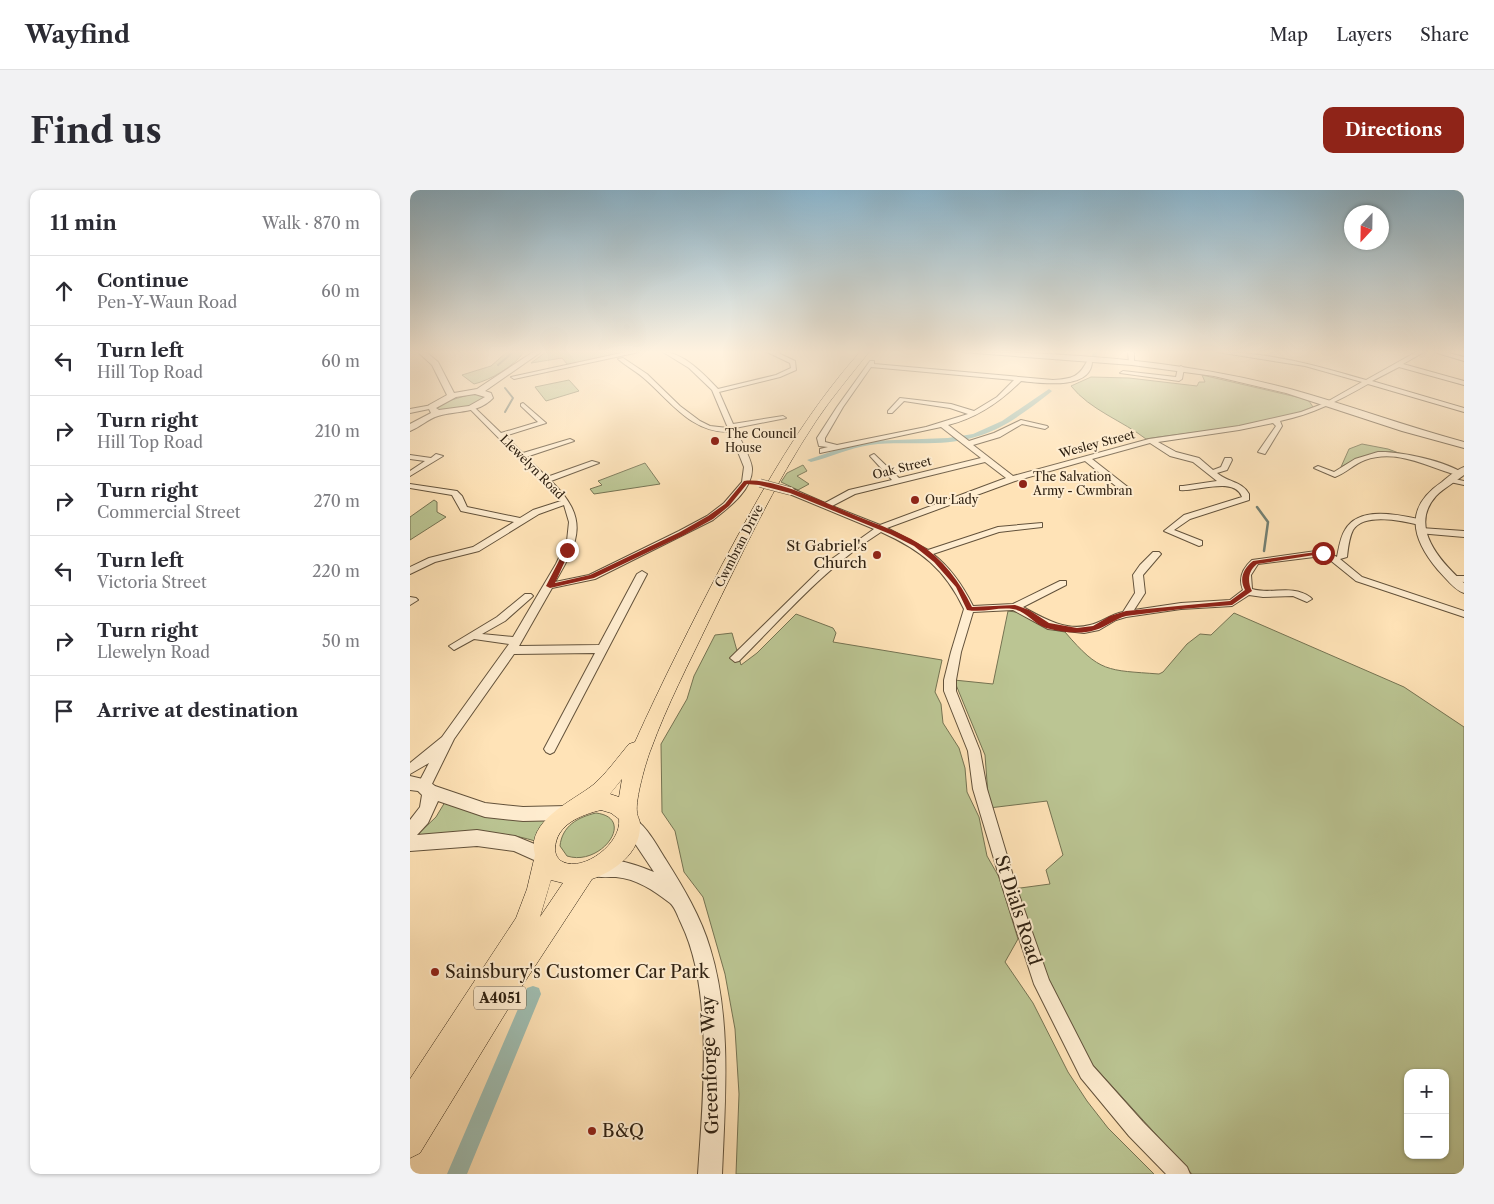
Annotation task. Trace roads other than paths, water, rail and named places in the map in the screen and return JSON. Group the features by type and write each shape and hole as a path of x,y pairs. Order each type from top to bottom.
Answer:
{"main road":[{"name":"Cwmbran Drive","path":"650,728 764,497 826,398"},
{"path":"650,728 634,770 626,839 616,853 588,870 570,874 549,866 544,857 545,838 549,830 572,810 601,790 612,779 650,728"},
{"path":"572,810 592,802 610,802 621,806 628,818"},
{"name":"A4051","path":"410,1105 525,925 538,890 544,857"},
{"name":"A4051","path":"410,1143 518,969 588,870"}],"street":[{"path":"410,428 451,398"},
{"path":"410,411 435,410 458,412 472,408 489,398"},
{"path":"668,398 686,416 717,431 783,418"},
{"path":"550,586 592,577 687,531 727,505 746,482 748,467 719,398"},
{"path":"836,446 824,445 821,442 821,438 846,398"},
{"path":"823,451 836,446 943,425 972,413 997,398"},
{"path":"1307,398 1464,445"},
{"name":"Wesley Street","path":"735,658 832,563 880,528 895,520 1012,479 1152,441 1276,421 1303,414 1338,398"},
{"path":"1422,398 1464,410"},
{"path":"890,412 902,399 952,406 972,413"},
{"path":"501,435 543,422 523,405"},
{"name":"Llewelyn Road","path":"421,786 449,736 513,645 550,586 567,550 573,532 572,513 566,502 547,480 472,408"},
{"path":"1262,452 1280,426 1276,421"},
{"path":"962,440 997,435 1021,422 1045,427"},
{"path":"943,425 1012,479"},
{"path":"522,456 570,441"},
{"path":"1152,441 1173,454 1194,460 1224,483 1241,488 1245,493 1246,498 1187,517 1168,531 1199,543"},
{"path":"1318,468 1335,475 1360,459 1383,454 1418,460 1460,477"},
{"path":"874,456 896,480"},
{"path":"410,457 436,458 410,474"},
{"name":"Oak Street","path":"826,506 847,494 896,480 986,459"},
{"path":"1087,459 1126,490"},
{"path":"1211,473 1224,468 1228,460"},
{"path":"547,480 595,463"},
{"path":"1460,477 1438,488 1429,498 1424,508 1421,527 1427,549 1458,579 1464,589"},
{"path":"746,482 760,483 790,491 908,540 928,553 959,586 969,609 984,610 1015,607 1027,612 1047,625 1077,630 1095,628 1113,618 1126,614 1181,606 1228,604 1238,600 1248,591"},
{"path":"1183,488 1224,483"},
{"path":"410,486 456,494 464,509 521,521"},
{"path":"410,571 432,560 476,549 539,511 566,502"},
{"path":"1342,557 1349,529 1355,522 1380,517 1421,527 1464,534"},
{"path":"928,553 998,530 1039,525"},
{"path":"1248,591 1245,578 1250,567 1258,561 1316,553 1327,554 1359,579 1464,614"},
{"path":"1126,614 1140,593 1138,576 1143,566 1156,554"},
{"path":"550,750 642,574"},
{"path":"1015,607 1063,583"},
{"path":"1248,591 1265,595 1294,592 1307,599"},
{"path":"454,646 474,636 508,614 528,596"},
{"name":"St Dials Road","path":"969,609 956,652 950,680 950,691 974,751 980,789 1010,889 1042,984 1087,1072 1136,1129 1180,1174"},
{"path":"474,636 513,645 602,649"},
{"name":"Llewelyn Road","path":"410,769 423,761 449,736"},
{"path":"421,786 485,810 523,814 572,810"},
{"path":"410,831 425,816 430,806 431,797 421,786"},
{"name":"Greenforge Way","path":"628,818 662,867 694,929 702,952 711,1012 713,1114 710,1174"},
{"path":"410,843 477,838 515,844 544,857"},
{"name":"Greenforge Way","path":"588,870 614,868 633,872 662,885 680,902"}],"waterway":[{"path":"505,412 513,398"},
{"path":"811,460 869,443 948,440 975,435 1005,423 1040,398"},
{"path":"1257,507 1268,522 1264,551"},
{"path":"457,1174 533,994"}],"place":[{"name":"The Council House","path":"715,441"},
{"name":"The Salvation Army - Cwmbran","path":"1023,484"},
{"name":"Our Lady","path":"915,500"},
{"name":"St Gabriel's Church","path":"877,555"},
{"name":"Sainsbury's Customer Car Park","path":"435,972"},
{"name":"B&Q","path":"592,1131"}]}
